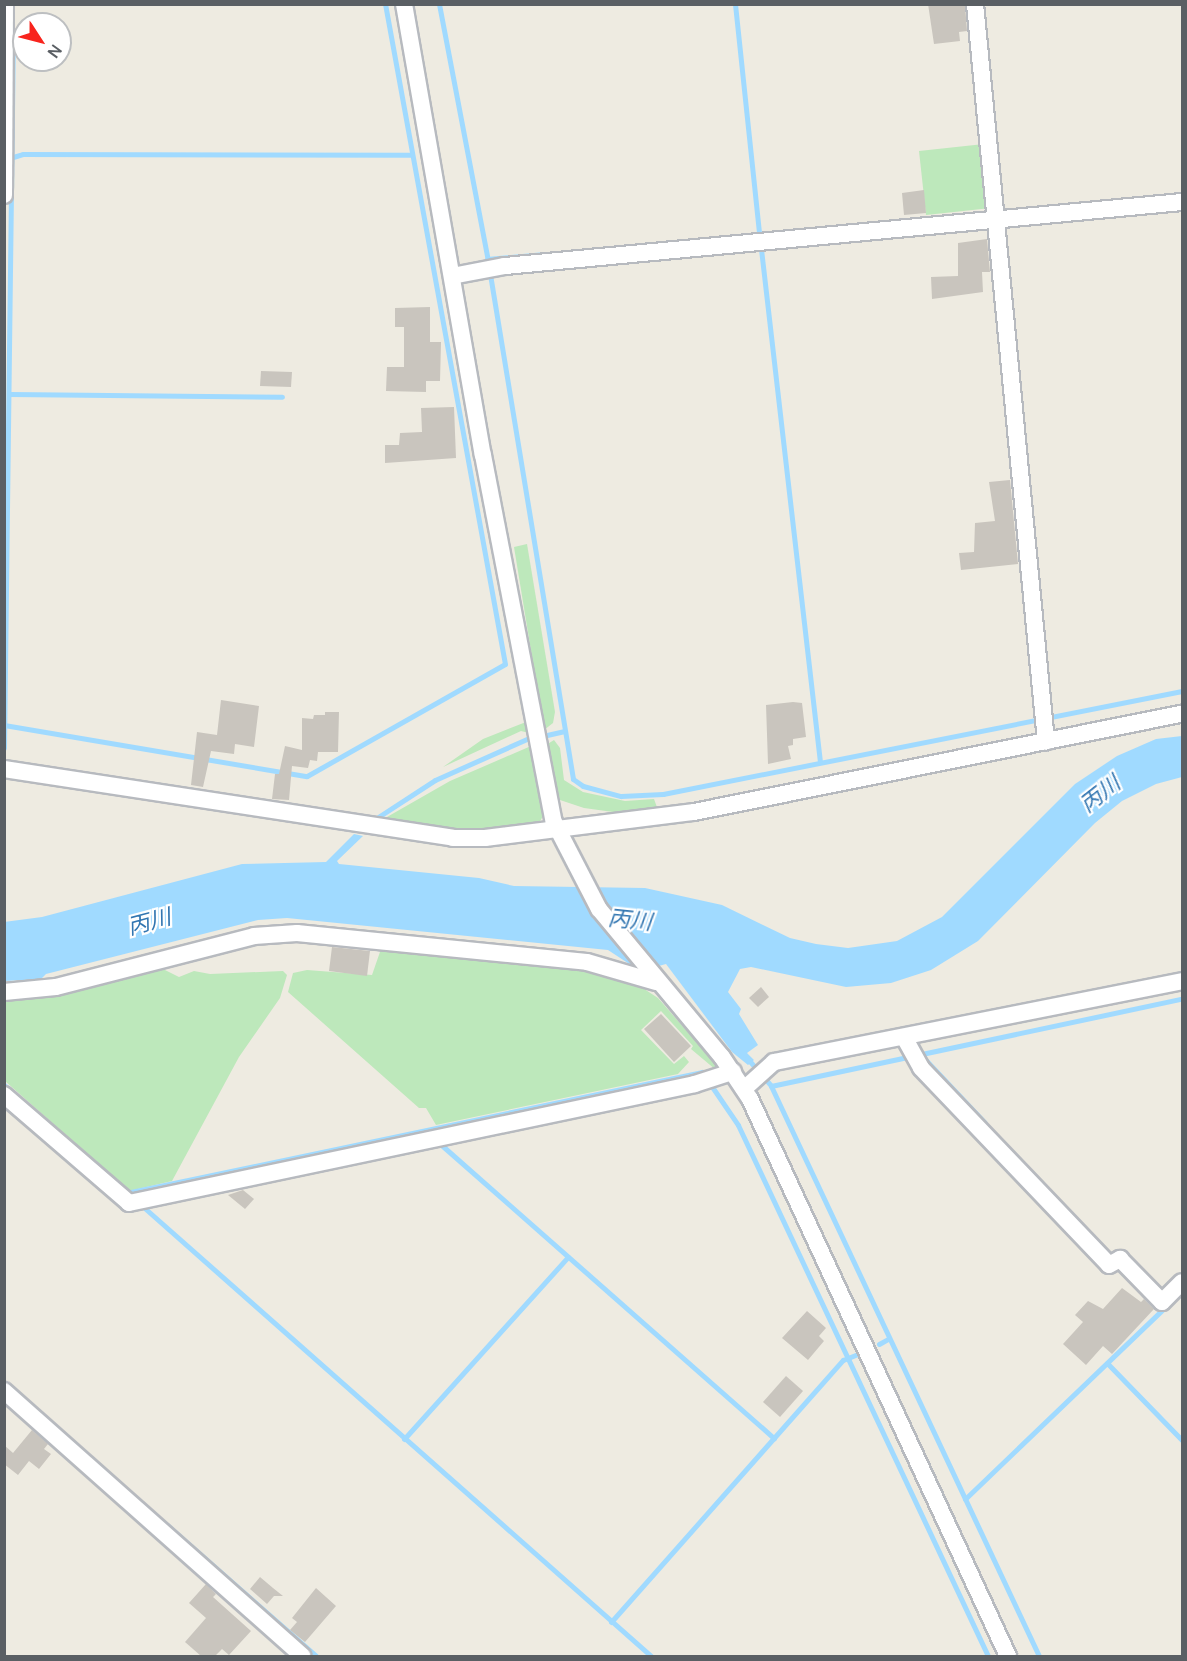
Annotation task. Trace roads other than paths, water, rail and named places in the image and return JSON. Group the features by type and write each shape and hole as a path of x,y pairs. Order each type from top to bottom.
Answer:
{"street":[{"path":"4,195 5,4"},
{"path":"404,4 547,793 561,836 599,909 733,1072 744,1089 1008,1656"},
{"path":"975,4 998,215 1045,736"},
{"path":"452,276 998,215 1182,202"},
{"path":"7,769 453,838 561,836 694,812 1045,736 1182,714"},
{"path":"4,992 56,987 254,936 297,933 587,962 653,977"},
{"path":"744,1089 760,1072 855,1044 861,1047 910,1050 1179,988"},
{"path":"910,1050 1109,1265 1120,1258 1162,1302 1182,1282"},
{"path":"4,1095 136,1201 707,1080 733,1072"},
{"path":"4,1391 302,1656"}],"water":[{"name":"丙川","path":"1182,736 1182,777 1156,784 1122,801 1095,823 978,941 931,970 891,983 846,987 751,967 740,969 728,992 741,1009 739,1014 758,1045 747,1053 754,1060 748,1065 732,1052 666,964 640,971 608,950 287,918 258,920 46,974 41,979 5,981 4,922 42,917 242,864 326,862 354,834 363,836 337,861 339,864 479,878 514,886 645,888 722,905 790,938 816,944 848,948 897,941 942,917 1075,784 1117,756 1156,739"}],"waterway":[{"path":"4,725 307,776 505,664 385,4"},
{"path":"439,4 488,262 573,779 583,786 621,796 663,794 1182,691"},
{"path":"735,4 759,234"},
{"path":"4,748 13,72"},
{"path":"13,157 23,154 412,155"},
{"path":"761,249 820,762"},
{"path":"487,259 545,254"},
{"path":"10,394 282,397"},
{"path":"547,735 565,731"},
{"path":"372,821 435,780 529,738"},
{"path":"771,1086 1182,999"},
{"path":"921,1055 985,1123"},
{"path":"747,1058 771,1086 1039,1656"},
{"path":"126,1193 702,1072 738,1125 988,1656"},
{"path":"4,1085 14,1093"},
{"path":"438,1142 774,1438"},
{"path":"140,1204 651,1656"},
{"path":"404,1439 568,1257"},
{"path":"965,1499 1166,1306"},
{"path":"879,1344 888,1339"},
{"path":"611,1622 843,1360 858,1354"},
{"path":"1107,1363 1182,1440"},
{"path":"167,1525 316,1656"}]}
